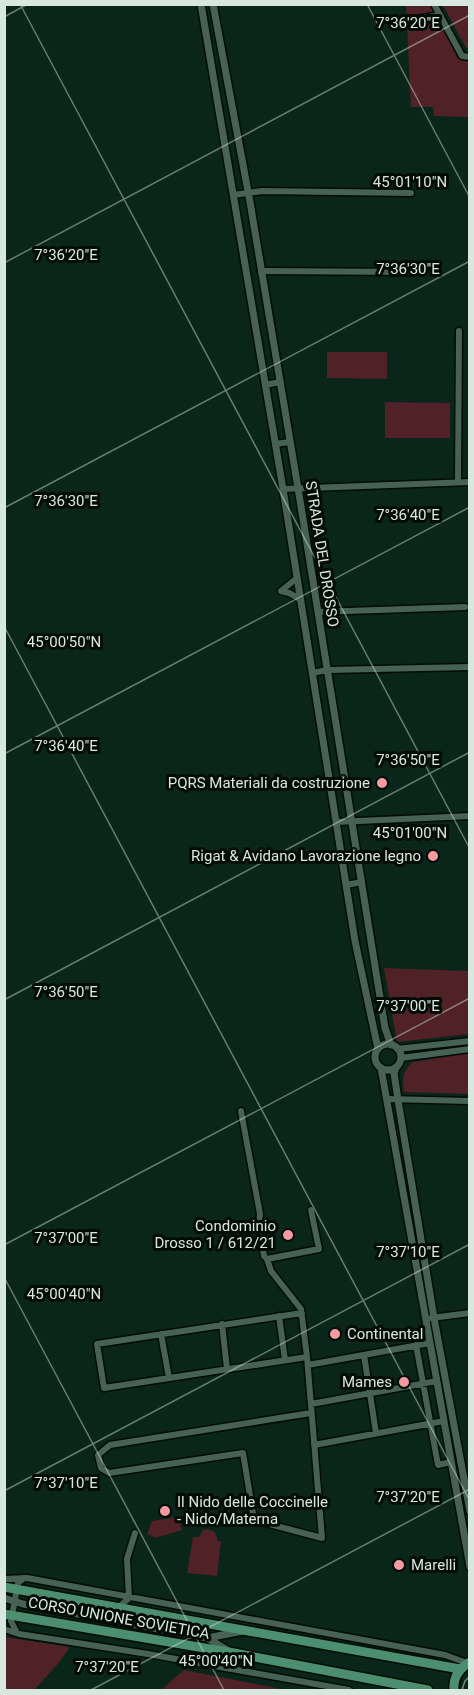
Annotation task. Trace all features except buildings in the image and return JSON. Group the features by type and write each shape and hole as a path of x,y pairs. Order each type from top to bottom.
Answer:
{"main road":[{"name":"CORSO UNIONE SOVIETICA","path":"4,1587 359,1651 466,1665"},
{"name":"CORSO UNIONE SOVIETICA","path":"8,1614 234,1653 428,1690"},
{"path":"454,1690 455,1677 466,1665"}],"street":[{"name":"STRADA DEL DROSSO","path":"201,4 283,489 355,940 378,1049"},
{"name":"STRADA DEL DROSSO","path":"213,4 248,192 298,488 385,1028 394,1047"},
{"path":"434,4 462,56 470,57"},
{"path":"401,27 405,21 440,15"},
{"path":"232,195 262,191 411,193"},
{"path":"261,271 410,272"},
{"path":"458,482 459,331"},
{"path":"265,385 280,382"},
{"path":"275,444 290,442"},
{"path":"283,489 470,482"},
{"name":"STRADA DEL DROSSO","path":"297,578 281,591 300,599"},
{"path":"318,612 465,607"},
{"path":"312,673 328,670 470,667"},
{"path":"336,822 470,816"},
{"path":"346,885 362,882"},
{"path":"470,1041 394,1047 384,1045 378,1049 375,1059 381,1068 430,1319 468,1489 470,1511"},
{"path":"394,1047 400,1058"},
{"path":"400,1058 470,1049"},
{"path":"400,1058 394,1073 430,1319 430,1343 470,1567"},
{"path":"381,1068 388,1070 396,1068"},
{"path":"387,1099 470,1101"},
{"path":"241,1111 260,1214 259,1229 264,1256 271,1271 302,1309 322,1538 254,1521 243,1453 109,1473 101,1468 99,1455 110,1445 311,1413"},
{"path":"267,1259 319,1249 311,1210"},
{"path":"302,1313 97,1344 104,1388 307,1357"},
{"path":"430,1319 470,1313"},
{"path":"279,1316 285,1360"},
{"path":"222,1324 227,1369"},
{"path":"162,1334 169,1378"},
{"path":"308,1365 430,1343"},
{"path":"416,1346 438,1465 451,1462"},
{"path":"364,1355 376,1433"},
{"path":"310,1404 437,1381"},
{"path":"314,1445 444,1421"},
{"path":"457,1491 468,1489"},
{"path":"129,1598 127,1559 135,1533"},
{"name":"CORSO UNIONE SOVIETICA","path":"16,1633 8,1614 14,1602 18,1583 24,1578"},
{"name":"CORSO UNIONE SOVIETICA","path":"4,1579 24,1578 446,1655 466,1665"},
{"name":"CORSO UNIONE SOVIETICA","path":"118,1608 129,1598"},
{"path":"4,1600 14,1602"},
{"name":"CORSO UNIONE SOVIETICA","path":"14,1602 207,1638"},
{"name":"CORSO UNIONE SOVIETICA","path":"171,1618 183,1608"},
{"name":"CORSO UNIONE SOVIETICA","path":"4,1629 16,1633 349,1690"},
{"path":"207,1638 245,1631"},
{"path":"207,1638 234,1653"},
{"path":"353,1638 359,1651"},
{"name":"CORSO UNIONE SOVIETICA","path":"196,1662 221,1651"}],"shaded area":[{"path":"406,5 430,5 461,59 469,60 469,117 434,116 433,107 411,107"},
{"path":"443,5 469,5 469,49 466,48"},
{"path":"327,352 387,352 387,379 327,378"},
{"path":"385,402 450,403 450,438 385,438"},
{"path":"384,968 469,971 469,1034 397,1042"},
{"path":"469,1053 469,1094 404,1092 404,1076 413,1062"},
{"path":"178,1517 182,1530 156,1538 147,1534 152,1521"},
{"path":"203,1530 215,1532 218,1541 221,1541 217,1576 187,1573 193,1537 199,1537"},
{"path":"5,1637 70,1647 34,1690 5,1690"},
{"path":"184,1670 286,1690 161,1690"}],"tram line":[{"path":"462,1690 465,1681 470,1676"}],"place":[{"name":"PQRS Materiali da costruzione","path":"382,783"},
{"name":"Rigat & Avidano Lavorazione legno","path":"433,856"},
{"name":"Condominio Drosso 1 / 612/21","path":"288,1235"},
{"name":"Continental","path":"335,1334"},
{"name":"Mames","path":"404,1382"},
{"name":"Il Nido delle Coccinelle - Nido/Materna","path":"165,1511"},
{"name":"Marelli","path":"399,1565"}]}
